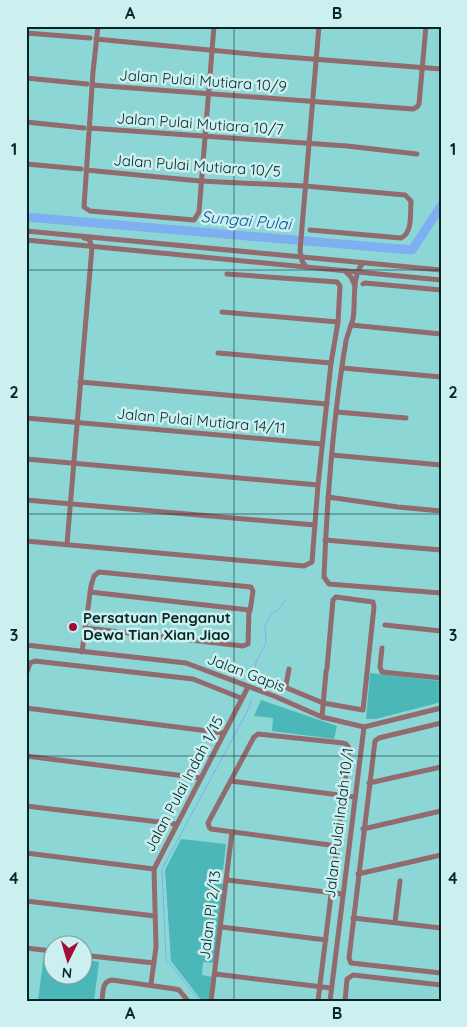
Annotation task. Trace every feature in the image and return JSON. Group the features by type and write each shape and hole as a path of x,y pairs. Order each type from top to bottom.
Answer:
{"street":[{"path":"98,26 93,39 89,85 84,169 84,206 86,210 194,220 197,218 214,26"},
{"path":"306,267 300,254 319,26"},
{"path":"422,67 426,26"},
{"path":"26,33 441,69"},
{"name":"Jalan Pulai Mutiara 10/9","path":"26,78 89,85 413,109 417,107 420,96 422,67"},
{"name":"Jalan Pulai Mutiara 10/7","path":"26,122 417,154"},
{"name":"Jalan Pulai Mutiara 10/5","path":"26,164 200,181 305,186 405,196 411,201 408,232 405,237 310,230"},
{"path":"26,231 300,254 363,263 441,270"},
{"path":"67,544 92,247 89,239 74,235"},
{"path":"26,240 441,280"},
{"path":"363,263 357,272 353,317 342,368 328,497 324,577 329,584 441,593"},
{"path":"345,271 353,280 355,286"},
{"path":"26,541 304,566 308,565 312,560 326,404 338,322 341,290 339,283 227,274"},
{"path":"355,286 361,279 372,274"},
{"path":"363,284 441,290"},
{"path":"222,312 338,322"},
{"path":"351,325 441,334"},
{"path":"218,353 331,363"},
{"path":"342,368 441,377"},
{"path":"80,382 326,404"},
{"path":"337,412 406,418"},
{"name":"Jalan Pulai Mutiara 14/11","path":"26,418 322,444"},
{"path":"332,455 441,465"},
{"path":"26,459 318,485"},
{"path":"328,497 441,511"},
{"path":"26,500 315,525"},
{"path":"325,540 441,550"},
{"path":"82,652 85,628 90,592 94,576 99,572 251,587 253,591 248,644 243,646 85,628"},
{"path":"90,592 250,610"},
{"path":"289,670 287,687 323,703 360,710 364,707 373,602 336,597 333,600 323,703 322,716"},
{"path":"385,625 441,631"},
{"name":"Jalan Gapis","path":"26,646 186,663 322,716 364,727"},
{"path":"382,648 380,667 382,672 441,678"},
{"path":"26,675 30,663 35,661 85,666 193,679 241,698"},
{"name":"Jalan Pulai Indah 1/15","path":"151,984 156,947 154,869 248,687"},
{"path":"26,708 224,733"},
{"path":"364,727 441,708"},
{"path":"441,723 379,738 374,744 349,958 351,963 441,973"},
{"name":"Jalan Pulai Indah 10/1","path":"330,1001 364,727"},
{"path":"318,1001 326,940 349,748 343,742 258,734 254,737 208,823 208,827 211,829 337,846"},
{"path":"26,756 201,778"},
{"path":"369,783 441,767"},
{"path":"231,782 355,797"},
{"path":"26,806 176,824"},
{"name":"Jalan Pulai Indah 10/1","path":"364,829 441,810"},
{"name":"Jalan PI 2/13","path":"212,1001 232,832"},
{"path":"26,853 154,869"},
{"path":"358,874 441,855"},
{"path":"227,880 342,894"},
{"path":"395,922 400,881"},
{"path":"26,901 154,916"},
{"path":"353,918 441,928"},
{"path":"221,927 326,940"},
{"path":"26,948 42,950"},
{"path":"92,956 154,963"},
{"path":"215,974 331,988"},
{"path":"345,1001 347,980 353,975 441,985"},
{"path":"102,1000 104,984 108,980 151,984 179,990 188,1001"}],"shaded area":[{"path":"370,673 441,681 441,702 376,719 366,719"},
{"path":"261,700 337,726 334,739 272,731 273,718 254,716"},
{"path":"181,839 226,844 223,870 216,869 214,882 225,884 215,963 203,962 202,975 213,977 210,1001 202,1001 171,961 165,870"},
{"path":"92,961 99,962 94,1001 38,1001 42,970 42,984 92,984"}],"waterway":[{"name":"Sungai Pulai","path":"26,217 412,250 441,206"},
{"path":"254,675 256,662 266,643 265,625 271,614 278,610 286,599"},
{"path":"200,1001 166,959 162,869 249,708 251,700"}],"place":[{"name":"Persatuan Penganut Dewa Tian Xian Jiao","path":"73,627"}]}
